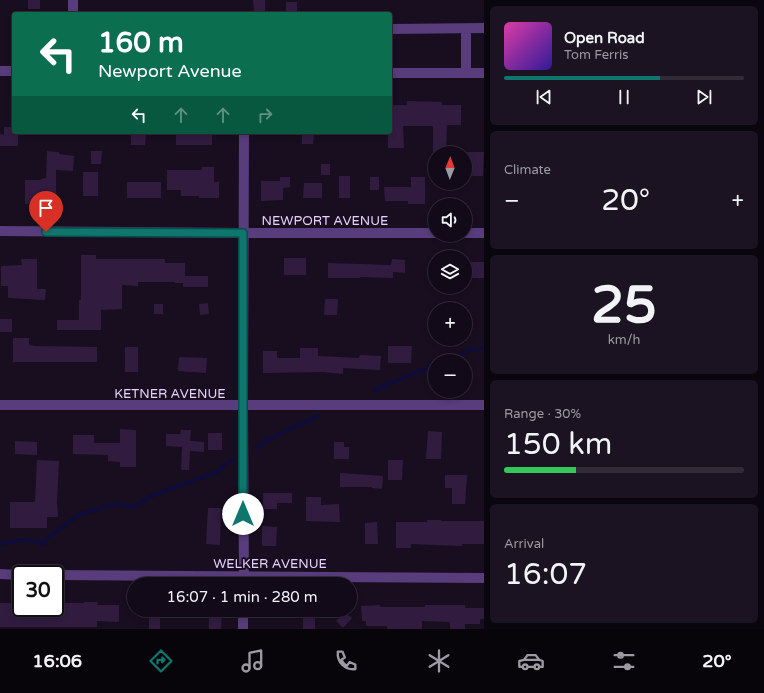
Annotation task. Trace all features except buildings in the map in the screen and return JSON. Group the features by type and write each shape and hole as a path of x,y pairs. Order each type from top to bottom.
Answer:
{"street":[{"path":"73,0 73,12"},
{"path":"466,28 466,73"},
{"path":"392,29 484,28"},
{"path":"0,72 12,71"},
{"path":"392,73 484,73"},
{"path":"244,134 242,406 244,577"},
{"name":"NEWPORT AVENUE","path":"0,231 428,233"},
{"path":"472,233 484,233"},
{"name":"KETNER AVENUE","path":"0,405 484,405"},
{"path":"0,574 12,574"},
{"name":"WELKER AVENUE","path":"64,575 131,577"},
{"name":"WELKER AVENUE","path":"357,579 484,578"},
{"path":"243,617 243,629"}],"waterway":[{"path":"461,354 470,350 484,348"},
{"path":"374,390 428,368"},
{"path":"257,448 264,441 318,416"},
{"path":"0,544 29,540 42,544 45,543 47,538 79,515 111,505 118,504 130,507 141,503 149,497 219,471 223,466 233,460"}],"route":[{"path":"46,232 243,233 243,514"}]}
